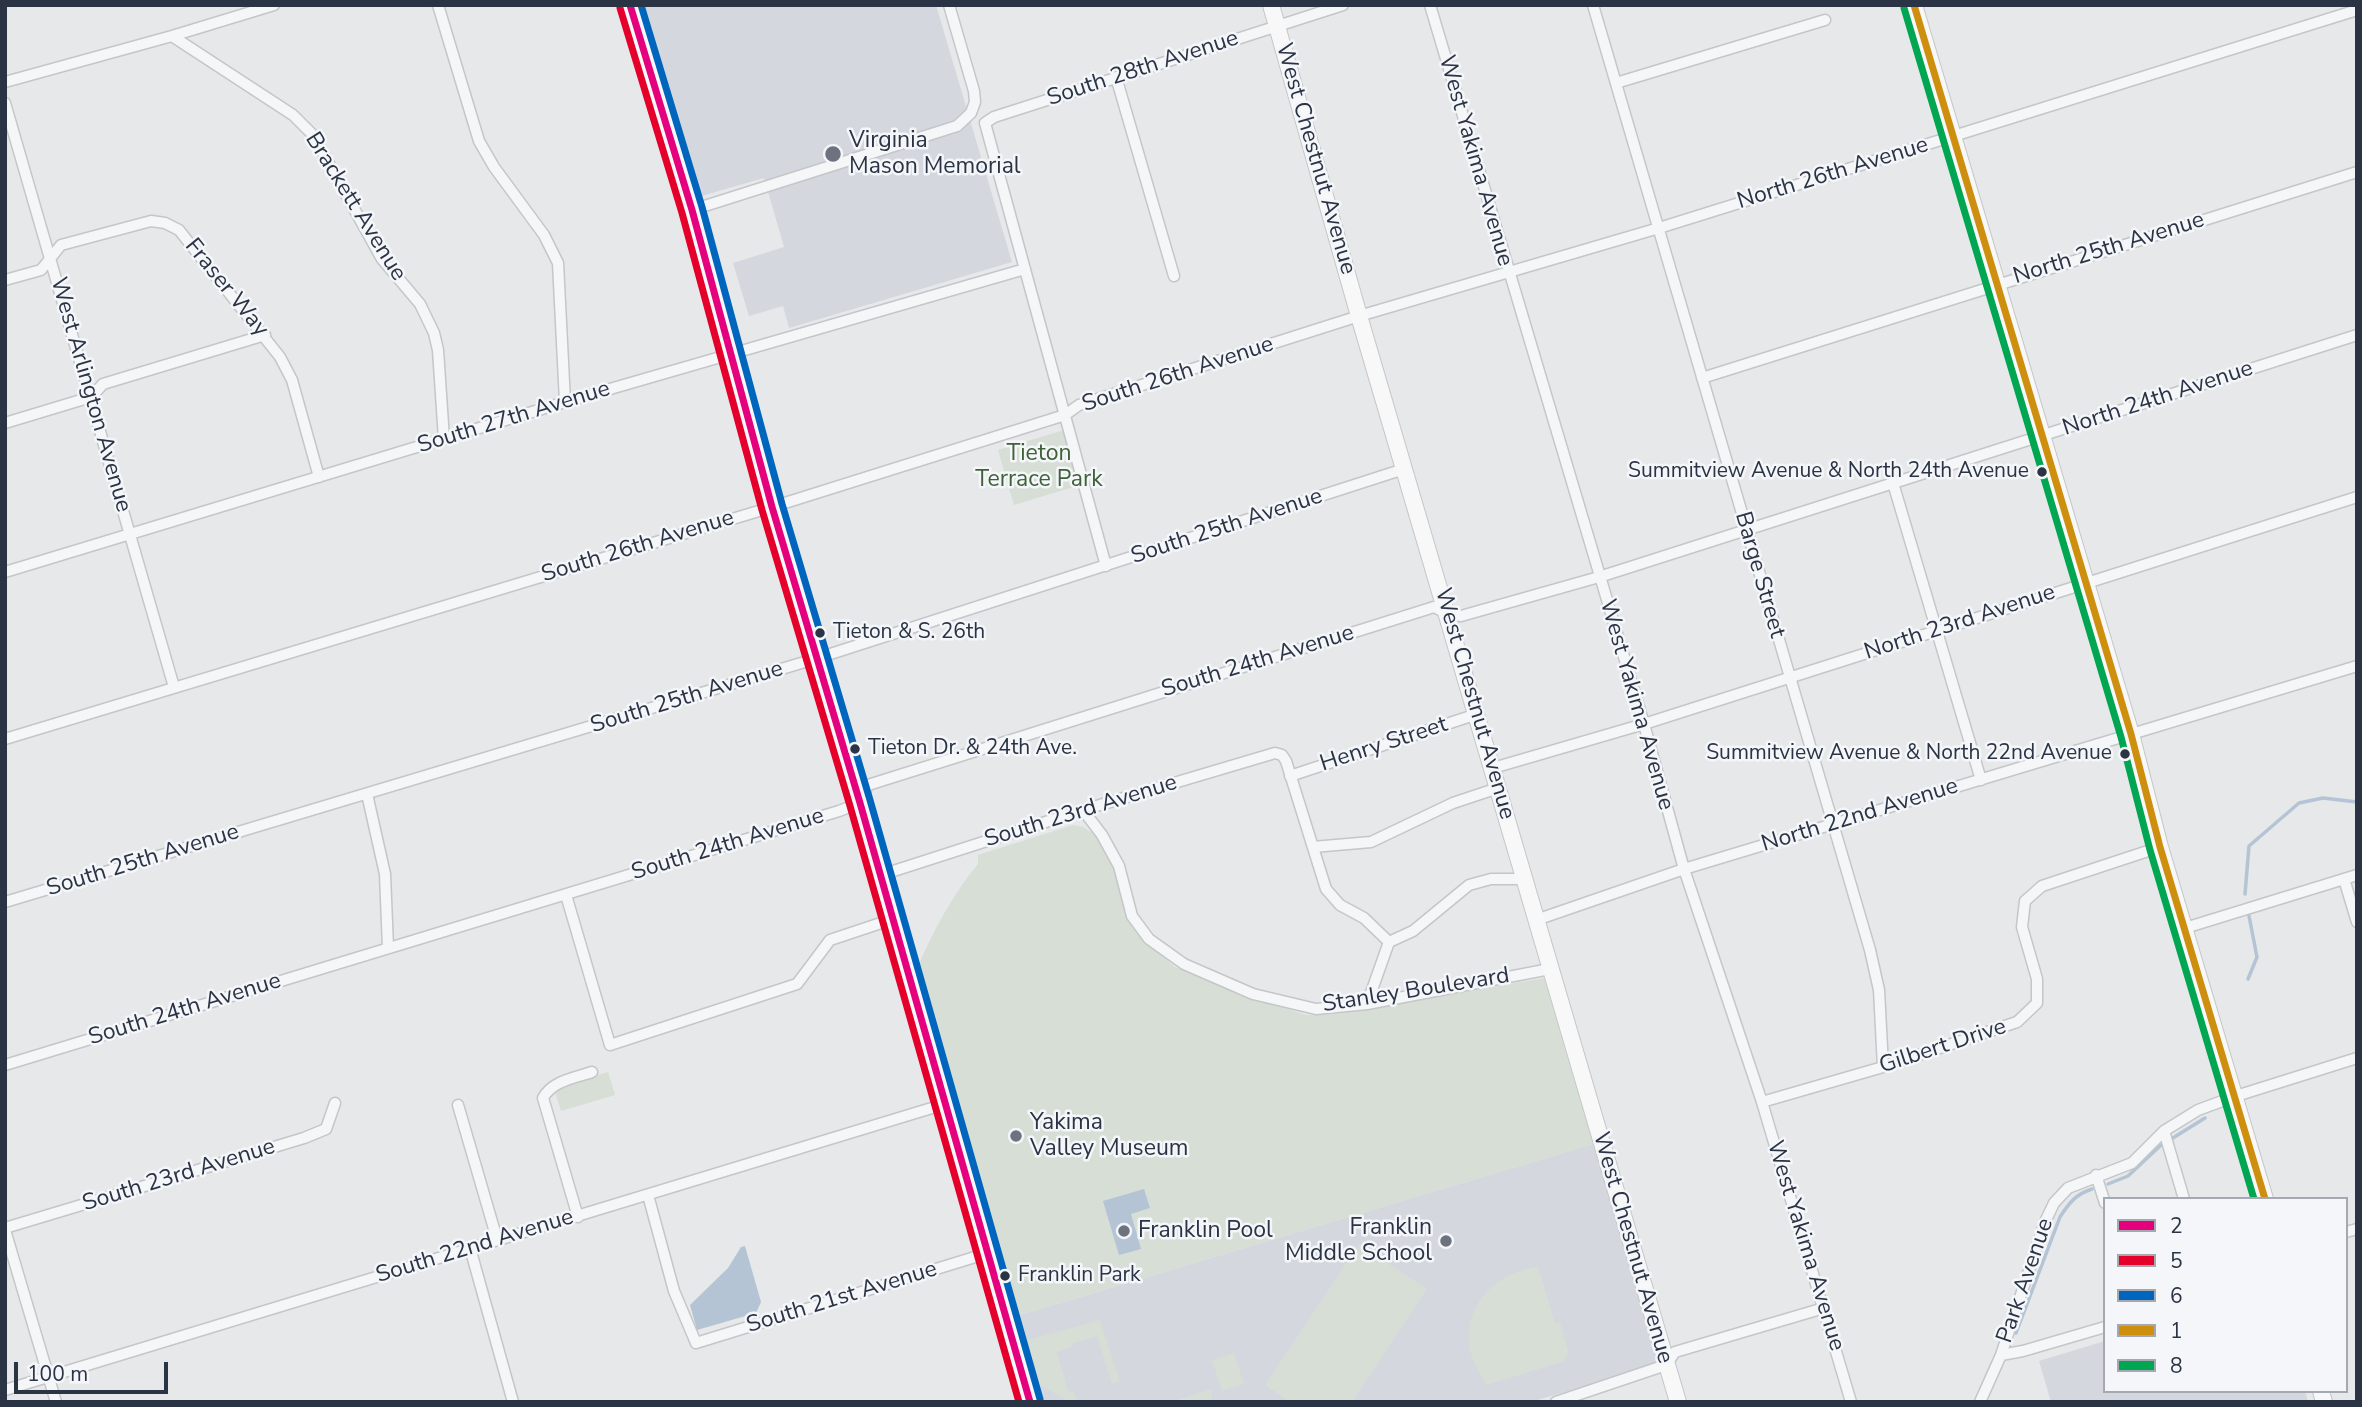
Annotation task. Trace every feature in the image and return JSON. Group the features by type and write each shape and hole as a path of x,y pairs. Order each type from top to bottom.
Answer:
{"main road":[{"path":"630,5 692,210 772,507 881,875 988,1253 1026,1401"},
{"name":"West Chestnut Avenue","path":"1272,5 1359,316 1678,1402"},
{"path":"1914,5 2132,734 2160,847 2264,1197"}],"street":[{"path":"5,82 274,5"},
{"path":"438,5 479,141 494,167 544,235 558,263 565,402"},
{"path":"692,210 957,126 971,113 975,103 974,90 949,5"},
{"name":"South 28th Avenue","path":"1025,270 985,123 994,117 1343,5"},
{"name":"West Yakima Avenue","path":"1430,5 1644,724 1684,869 1762,1102 1851,1402"},
{"name":"Barge Street","path":"1593,5 1788,678 1870,950 1879,990 1883,1067"},
{"name":"North 26th Avenue","path":"1508,271 1659,228 2357,10"},
{"path":"1616,83 1825,20"},
{"name":"Brackett Avenue","path":"172,36 293,115 313,135 382,258 420,304 434,333 438,350 444,439"},
{"path":"1116,77 1174,276"},
{"name":"West Arlington Avenue","path":"5,103 174,687"},
{"name":"North 25th Avenue","path":"1702,378 2357,172"},
{"name":"Fraser Way","path":"5,280 41,270 61,245 73,241 150,221 164,223 179,230 280,357 292,380 319,477"},
{"path":"1025,270 1106,566"},
{"name":"South 27th Avenue","path":"5,572 565,402 1025,270"},
{"name":"South 26th Avenue","path":"5,739 772,507 1065,415 1079,405 1508,271"},
{"path":"5,423 90,397 103,384 265,335"},
{"name":"North 24th Avenue","path":"1599,577 2357,335"},
{"name":"South 25th Avenue","path":"5,902 818,659 1404,469"},
{"path":"1893,483 1981,780"},
{"name":"North 23rd Avenue","path":"1644,724 2357,497"},
{"name":"South 24th Avenue","path":"5,1065 860,803 868,785 1434,607 1448,614 1461,616 1599,577"},
{"name":"North 22nd Avenue","path":"1684,869 2357,666"},
{"name":"Henry Street","path":"1290,776 1477,714"},
{"path":"1493,768 1644,724"},
{"name":"South 23rd Avenue","path":"881,875 1083,810 1275,753 1282,755 1290,776"},
{"path":"1290,776 1326,889 1340,905 1364,918 1389,942"},
{"path":"1313,846 1371,842 1453,803 1498,788"},
{"path":"367,794 385,874 388,948"},
{"name":"Stanley Boulevard","path":"1083,810 1102,835 1119,866 1132,916 1149,939 1184,964 1253,994 1316,1009 1367,1004 1550,969"},
{"name":"Gilbert Drive","path":"1762,1102 1883,1067 2017,1023 2037,1003 2037,979 2022,927 2025,901 2042,886 2160,847"},
{"path":"1536,920 1684,869"},
{"path":"2185,928 2357,875"},
{"path":"1367,1004 1389,942 1413,931 1469,885 1490,879 1524,878"},
{"path":"2344,879 2357,922"},
{"path":"566,895 610,1045 797,984 830,940 893,919"},
{"name":"Park Avenue","path":"1984,1399 2045,1222 2054,1203 2068,1188 2132,1163 2198,1110 2357,1058"},
{"path":"578,1217 543,1098 555,1084 592,1072"},
{"name":"South 23rd Avenue","path":"5,1229 304,1138 326,1129 335,1103"},
{"name":"South 22nd Avenue","path":"5,1390 945,1104"},
{"path":"458,1105 497,1239"},
{"path":"2166,1138 2183,1197"},
{"path":"2096,1175 2103,1197"},
{"name":"South 21st Avenue","path":"648,1195 674,1291 696,1343 988,1253"},
{"path":"5,1229 56,1402"},
{"path":"470,1248 513,1402"},
{"path":"1556,1402 1591,1396 1666,1365 1675,1352 1824,1308"},
{"path":"2001,1355 2103,1328"}],"shaded area":[{"name":"Virginia Mason Memorial","path":"641,5 936,5 1012,262 789,328 783,306 749,316 733,263 784,247 764,178 698,197"},
{"name":"Franklin Middle School","path":"1593,1144 1658,1364 1531,1402 1044,1402 1020,1315"},
{"path":"2103,1342 2103,1393 2306,1393 2308,1402 2051,1402 2039,1361"}],"green space":[{"name":"Tieton Terrace Park","path":"1064,430 1080,485 1014,505 998,450"},
{"name":"Franklin Park","path":"1073,825 1083,827 1094,834 1111,860 1132,924 1148,944 1175,967 1296,1012 1307,1015 1336,1014 1544,978 1593,1144 1020,1315 918,966 945,913 978,864 978,855"},
{"path":"608,1072 615,1095 561,1111 554,1089"},
{"path":"1359,1244 1427,1289 1352,1402 1290,1402 1265,1385"},
{"path":"1538,1267 1555,1323 1560,1322 1568,1351 1565,1361 1486,1385 1470,1350 1471,1319 1477,1305 1496,1284 1523,1270"},
{"path":"1100,1320 1120,1382 1112,1384 1097,1336 1071,1344 1072,1347 1057,1352 1069,1393 1074,1391 1077,1402 1069,1402 1039,1384 1027,1340"},
{"path":"1234,1353 1244,1384 1222,1391 1212,1360"},
{"path":"1212,1389 1211,1402 1170,1402"}],"water":[{"name":"Franklin Pool","path":"1144,1189 1150,1208 1131,1214 1141,1249 1119,1255 1103,1201"},
{"path":"745,1246 761,1302 756,1313 697,1330 690,1305 728,1268 741,1247"}],"waterway":[{"path":"2245,894 2249,846 2299,803 2323,798 2357,802"},
{"path":"2248,979 2257,957 2249,916"},
{"path":"2108,1184 2128,1176 2160,1146 2205,1118"},
{"path":"2016,1333 2060,1217 2073,1200 2092,1189"}],"transit line":[{"name":"2","path":"630,5 692,210 772,507 860,803 1030,1402"},
{"name":"6","path":"641,5 702,207 782,504 870,800 1040,1399"},
{"name":"1","path":"1914,5 2131,734 2160,847 2264,1197"},
{"name":"5","path":"620,8 682,213 762,510 850,806 1019,1402"},
{"name":"8","path":"1904,8 2121,737 2150,850 2253,1197"}],"place":[{"name":"Virginia Mason Memorial","path":"833,154"},
{"name":"Summitview Avenue & North 24th Avenue","path":"2042,472"},
{"name":"Tieton & S. 26th","path":"820,633"},
{"name":"Tieton Dr. & 24th Ave.","path":"855,749"},
{"name":"Summitview Avenue & North 22nd Avenue","path":"2125,754"},
{"name":"Yakima Valley Museum","path":"1016,1136"},
{"name":"Franklin Pool","path":"1124,1231"},
{"name":"Franklin Middle School","path":"1446,1241"},
{"name":"Franklin Park","path":"1005,1276"}]}
